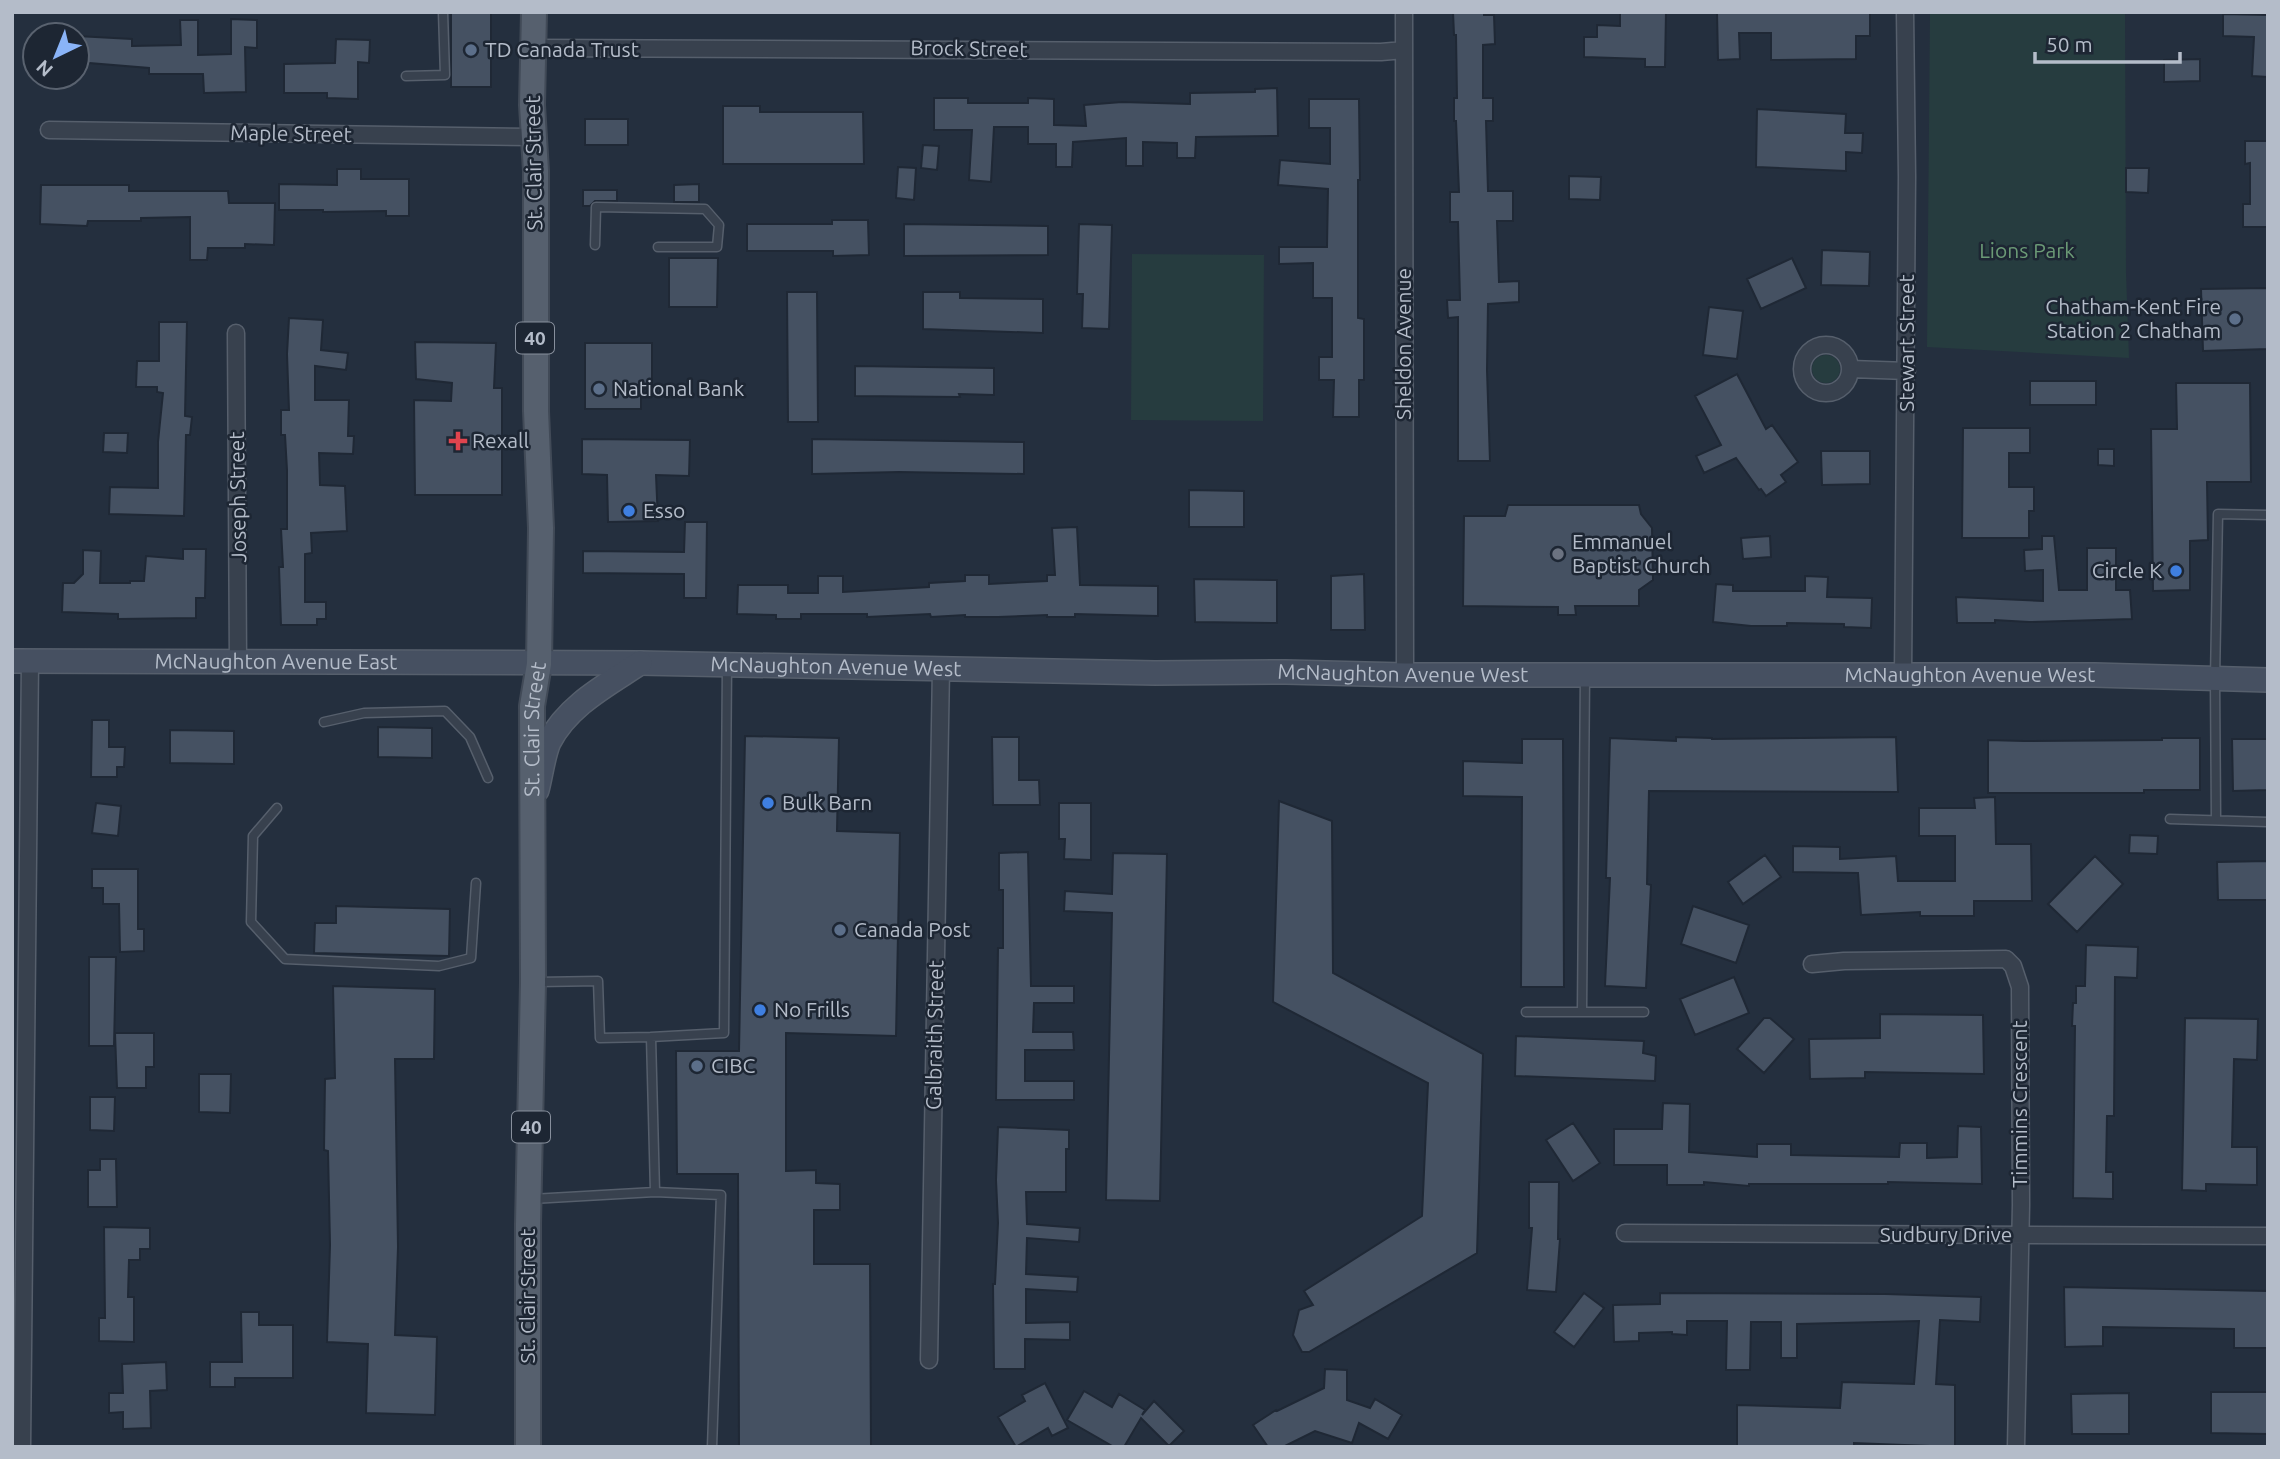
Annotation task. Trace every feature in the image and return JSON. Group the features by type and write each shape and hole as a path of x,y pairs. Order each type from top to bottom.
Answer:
{"main road":[{"name":"St. Clair Street","path":"528,1447 533,982 532,706 539,664 541,528 536,411 534,12"},
{"name":"McNaughton Avenue East","path":"21,661 539,664"},
{"name":"McNaughton Avenue West","path":"539,664 640,663 1405,675 2095,675 2268,680"},
{"path":"533,806 549,743 565,717 593,693 640,663"}],"street":[{"name":"Sheldon Avenue","path":"1404,12 1405,675"},
{"name":"Stewart Street","path":"1903,674 1907,371 1905,12"},
{"name":"Brock Street","path":"534,48 1404,50"},
{"name":"Maple Street","path":"49,130 533,137"},
{"name":"Joseph Street","path":"236,333 238,661"},
{"path":"1850,369 1907,371"},
{"path":"21,661 22,1447"},
{"name":"Galbraith Street","path":"929,1360 941,668"},
{"name":"Timmins Crescent","path":"1812,964 1844,961 2006,959 2012,966 2020,987 2020,1235 2016,1447"},
{"name":"Sudbury Drive","path":"1625,1233 2268,1236"}],"lane":[{"path":"405,76 445,75 443,12"},
{"path":"595,245 596,207 705,209 719,225 718,247 658,247"},
{"path":"2216,820 2218,514 2268,515"},
{"path":"533,982 598,981 600,1038 724,1033 727,665"},
{"path":"1582,1010 1585,674"},
{"path":"324,722 364,713 445,711 470,737 488,778"},
{"path":"277,807 253,836 251,922 285,959 439,966 471,958 476,883"},
{"path":"2171,819 2268,822"},
{"path":"1526,1012 1644,1012"},
{"path":"651,1037 655,1192"},
{"path":"529,1199 655,1192 721,1195 712,1447"}],"green space":[{"name":"Lions Park","path":"1930,12 2125,12 2129,358 1927,347"},
{"path":"1132,254 1264,255 1263,421 1131,420"},
{"path":"1826,355 1836,359 1840,369 1836,379 1826,383 1816,379 1812,369 1816,359"}],"building":[{"name":"TD Canada Trust","path":"451,12 491,12 491,87 451,87"},
{"path":"1453,12 1484,12 1484,15 1494,15 1495,44 1483,45 1483,98 1493,98 1493,121 1486,121 1488,191 1513,191 1513,221 1497,221 1499,282 1519,281 1519,302 1488,304 1490,461 1458,461 1458,317 1448,318 1447,300 1460,300 1458,222 1450,222 1450,192 1459,192 1454,121 1454,98 1457,98"},
{"path":"1620,12 1666,12 1665,67 1645,67 1645,59 1584,57 1584,37 1597,37 1597,25 1620,26"},
{"path":"1717,12 1870,12 1870,36 1856,36 1856,59 1771,60 1771,33 1739,33 1740,59 1718,60"},
{"path":"2223,14 2268,15 2268,77 2252,76 2254,37 2223,36"},
{"path":"231,19 257,20 257,48 245,47 246,92 204,93 203,74 149,74 149,68 91,63 91,37 132,39 132,46 181,45 180,20 198,20 198,55 231,54"},
{"path":"336,39 370,40 369,63 358,62 358,99 327,98 327,93 284,93 284,64 335,63"},
{"path":"2200,59 2200,81 2164,82 2164,60"},
{"path":"1277,88 1278,136 1196,137 1195,158 1177,158 1177,143 1143,142 1143,166 1126,166 1126,138 1073,142 1072,167 1056,167 1056,144 1028,144 1028,127 994,127 991,182 969,180 972,130 934,130 934,98 968,98 968,103 1028,103 1028,98 1054,99 1054,125 1086,126 1084,105 1122,102 1190,104 1190,93 1255,92 1255,89"},
{"path":"1309,99 1359,99 1358,318 1364,319 1364,380 1359,380 1359,417 1333,417 1334,380 1319,380 1319,357 1332,357 1332,298 1313,298 1313,263 1279,264 1279,247 1327,247 1328,189 1278,185 1280,160 1330,164 1330,128 1309,128"},
{"path":"723,106 760,106 760,112 863,112 864,164 723,164"},
{"path":"1757,109 1846,114 1845,133 1863,133 1862,153 1846,152 1846,171 1756,167"},
{"path":"585,119 628,119 628,145 585,145"},
{"path":"2245,141 2268,141 2268,227 2243,227 2243,204 2250,204 2250,163 2245,164"},
{"path":"923,145 939,146 937,170 921,168"},
{"path":"898,167 916,168 914,200 896,198"},
{"path":"2126,168 2149,168 2148,193 2126,192"},
{"path":"337,169 361,169 361,179 409,179 409,216 386,216 386,211 279,210 279,184 337,185"},
{"path":"1569,176 1601,177 1600,200 1569,199"},
{"path":"699,184 699,202 674,202 674,185"},
{"path":"41,185 129,185 129,191 228,191 229,203 275,203 274,245 245,244 245,248 208,248 207,260 190,260 190,217 88,221 87,226 40,224"},
{"path":"583,190 617,190 617,201 595,201 590,206 583,206"},
{"path":"832,220 868,220 869,255 833,256 833,251 747,251 747,224 832,224"},
{"path":"904,224 1048,226 1048,255 904,256"},
{"path":"1079,224 1112,225 1109,329 1082,328 1083,294 1077,294"},
{"path":"1822,250 1870,252 1869,286 1821,285"},
{"path":"669,258 718,258 717,307 669,307"},
{"path":"1792,258 1806,288 1761,309 1747,279"},
{"name":"Chatham-Kent Fire Station 2 Chatham","path":"2268,288 2268,349 2203,351 2201,289"},
{"path":"787,292 817,292 818,422 788,422"},
{"path":"923,292 960,292 960,298 1043,299 1043,333 923,329"},
{"path":"1709,307 1743,311 1737,359 1703,355"},
{"path":"289,318 323,320 321,350 348,353 346,370 315,366 315,400 349,400 348,436 354,436 353,454 319,453 320,485 345,486 347,531 311,533 312,553 305,554 305,602 326,602 326,619 317,619 317,625 281,625 279,567 283,567 281,529 287,529 287,470 285,435 281,435 281,410 289,410"},
{"path":"159,322 187,322 185,416 192,417 190,435 186,435 184,516 109,514 110,487 158,488 158,442 163,393 157,392 157,387 136,387 137,361 159,361"},
{"name":"Rexall","path":"415,342 496,343 494,388 502,388 502,495 415,495 414,400 451,401 452,383 416,379"},
{"path":"585,343 652,343 652,389 641,389 641,409 585,409"},
{"path":"855,366 994,368 994,395 855,396"},
{"path":"1737,374 1766,429 1772,425 1798,462 1781,475 1786,482 1766,496 1736,458 1704,473 1696,456 1721,445 1695,396"},
{"path":"2030,381 2096,381 2096,405 2030,405"},
{"path":"2176,383 2250,383 2251,482 2207,482 2208,540 2190,541 2190,590 2153,591 2151,429 2177,429"},
{"path":"1963,428 2030,428 2030,453 2009,453 2009,487 2034,487 2034,511 2029,511 2029,538 1962,538"},
{"path":"104,433 128,433 127,453 103,452"},
{"path":"582,439 690,440 689,476 656,475 658,521 608,522 607,475 582,474"},
{"path":"812,439 1024,442 1024,474 812,474"},
{"path":"2098,449 2114,449 2114,466 2098,465"},
{"path":"1821,451 1870,451 1870,484 1822,485"},
{"path":"1189,490 1244,491 1244,527 1189,527"},
{"name":"Emmanuel Baptist Church","path":"1508,505 1639,505 1641,514 1652,528 1653,580 1639,590 1639,606 1575,606 1576,615 1558,615 1558,607 1463,606 1464,516 1505,516"},
{"path":"685,522 707,522 706,598 684,598 684,574 583,573 583,551 684,552"},
{"path":"1077,527 1080,585 1158,586 1158,616 1075,614 1075,617 931,617 930,614 867,617 867,614 801,614 801,619 776,619 776,615 737,614 738,585 788,585 788,593 818,593 818,576 843,576 843,592 929,587 929,583 965,581 965,575 989,575 989,584 1047,581 1047,575 1055,575 1052,528"},
{"path":"1770,536 1771,557 1743,559 1741,538"},
{"path":"2042,536 2054,536 2059,590 2087,590 2087,548 2116,548 2116,590 2130,590 2132,619 2029,622 1995,620 1995,623 1957,623 1956,597 2043,601 2043,570 2025,571 2024,550 2042,549"},
{"path":"183,549 206,549 205,598 196,598 196,618 118,619 118,614 62,612 63,583 74,583 83,574 83,550 101,551 100,583 130,583 144,581 146,556 183,559"},
{"path":"1364,574 1365,630 1331,630 1331,576"},
{"path":"1805,576 1828,577 1827,597 1872,598 1871,628 1844,627 1844,624 1787,623 1787,626 1751,626 1713,622 1716,584 1733,585 1733,591 1805,591"},
{"path":"1194,579 1277,580 1277,623 1195,622"},
{"path":"92,720 109,720 109,747 125,747 124,767 117,767 117,777 91,777"},
{"path":"378,727 432,728 432,758 378,757"},
{"path":"170,730 234,731 234,764 170,763"},
{"path":"745,736 839,738 837,831 900,833 896,1036 786,1033 786,1171 816,1170 816,1183 840,1184 840,1210 814,1210 814,1264 870,1264 871,1447 739,1447 738,1174 677,1174 676,1051 739,1051"},
{"path":"992,737 1019,737 1019,780 1039,780 1040,805 993,805"},
{"path":"1676,737 1896,737 1898,792 1649,791 1647,884 1651,885 1646,988 1605,986 1610,878 1606,878 1610,738 1676,741"},
{"path":"2200,738 2200,790 2144,790 2144,793 1988,793 1988,740"},
{"path":"1522,739 1563,739 1564,987 1521,987 1522,797 1463,796 1463,761 1522,763"},
{"path":"2232,739 2268,739 2268,790 2233,791"},
{"path":"1995,797 1996,844 2031,844 2032,901 1974,901 1974,916 1920,916 1920,912 1861,915 1858,873 1793,872 1793,846 1840,847 1840,859 1896,856 1898,881 1955,881 1955,836 1919,836 1919,808 1975,808 1974,798"},
{"path":"1279,801 1332,821 1333,973 1483,1054 1477,1253 1309,1352 1302,1352 1293,1335 1299,1310 1313,1305 1304,1291 1422,1216 1428,1083 1273,1002"},
{"path":"96,803 121,806 118,836 92,833"},
{"path":"1059,803 1091,803 1091,860 1064,859 1065,839 1059,839"},
{"path":"2130,835 2158,836 2157,854 2129,853"},
{"path":"1028,852 1031,986 1074,986 1074,1003 1034,1003 1033,1032 1073,1032 1074,1050 1025,1050 1025,1081 1074,1081 1074,1100 996,1100 998,948 1003,948 1003,890 999,890 999,853"},
{"path":"1113,853 1167,854 1160,1201 1106,1200 1112,913 1064,911 1065,891 1112,894"},
{"path":"1765,855 1781,877 1743,904 1728,882"},
{"path":"2095,856 2123,884 2077,932 2048,904"},
{"path":"2268,861 2268,900 2218,900 2217,862"},
{"path":"92,869 138,869 138,929 144,929 144,951 120,952 119,904 103,904 103,888 92,888"},
{"path":"336,906 450,909 449,956 314,953 315,923 336,923"},
{"path":"1693,906 1749,925 1736,963 1681,944"},
{"path":"2086,945 2138,947 2137,978 2115,977 2114,1116 2107,1116 2106,1172 2113,1172 2113,1199 2073,1198 2073,1003 2076,1003 2076,986 2085,986"},
{"path":"89,957 116,957 114,1046 89,1046"},
{"path":"1734,977 1749,1013 1695,1035 1680,999"},
{"path":"333,986 435,989 434,1059 395,1059 398,1247 395,1335 437,1337 435,1415 366,1413 368,1344 327,1342 330,1245 328,1151 324,1150 325,1079 335,1078"},
{"path":"1880,1014 1983,1015 1984,1074 1865,1072 1865,1078 1810,1079 1809,1039 1880,1038"},
{"path":"1764,1018 1770,1018 1794,1039 1764,1073 1737,1049"},
{"path":"2185,1018 2258,1019 2257,1060 2234,1059 2232,1147 2257,1147 2257,1185 2206,1184 2206,1191 2182,1190"},
{"path":"115,1033 154,1033 154,1067 146,1067 146,1088 117,1088"},
{"path":"1516,1036 1644,1041 1643,1053 1656,1056 1655,1081 1515,1076"},
{"path":"199,1074 231,1074 230,1113 199,1112"},
{"path":"90,1097 115,1097 114,1131 90,1130"},
{"path":"1663,1103 1690,1104 1689,1152 1757,1157 1757,1144 1791,1144 1791,1155 1899,1157 1900,1143 1927,1143 1927,1158 1957,1157 1958,1126 1981,1127 1982,1184 1888,1182 1749,1186 1704,1182 1704,1185 1667,1185 1667,1165 1614,1165 1614,1129 1662,1129"},
{"path":"1573,1123 1600,1163 1573,1181 1546,1140"},
{"path":"998,1127 1069,1130 1066,1192 1026,1192 1027,1224 1080,1228 1079,1242 1027,1238 1026,1274 1078,1277 1077,1292 1026,1289 1026,1323 1070,1322 1070,1340 1025,1339 1025,1369 994,1369 993,1284 998,1223"},
{"path":"100,1159 116,1159 117,1207 88,1207 88,1170 100,1170"},
{"path":"1529,1182 1559,1182 1560,1239 1556,1292 1527,1290 1532,1228 1529,1228"},
{"path":"104,1227 150,1228 150,1249 140,1249 140,1260 129,1260 128,1297 134,1297 134,1342 99,1341 99,1318 105,1318"},
{"path":"2064,1287 2268,1291 2268,1348 2234,1348 2234,1329 2103,1327 2103,1346 2065,1347"},
{"path":"1584,1293 1604,1308 1574,1347 1554,1332"},
{"path":"1660,1293 1981,1297 1980,1322 1940,1320 1936,1384 1955,1385 1955,1447 1854,1443 1854,1447 1737,1447 1737,1405 1840,1408 1842,1382 1914,1384 1919,1321 1797,1324 1797,1358 1781,1358 1781,1322 1751,1322 1750,1370 1726,1370 1727,1321 1687,1321 1687,1335 1672,1332 1639,1333 1639,1341 1614,1342 1613,1305 1660,1304"},
{"path":"241,1312 259,1312 259,1325 293,1325 293,1378 235,1378 235,1387 210,1387 210,1362 242,1362"},
{"path":"166,1362 167,1390 150,1391 151,1428 123,1429 123,1412 109,1413 109,1393 123,1393 122,1364"},
{"path":"1325,1369 1347,1370 1347,1400 1370,1408 1375,1399 1402,1415 1388,1439 1359,1423 1352,1443 1315,1431 1283,1447 1268,1447 1253,1425 1276,1410 1324,1388"},
{"path":"1045,1383 1068,1428 1052,1436 1048,1428 1016,1447 998,1417 1025,1401 1022,1395"},
{"path":"1084,1391 1112,1407 1119,1394 1145,1410 1142,1415 1154,1401 1184,1431 1169,1446 1141,1418 1124,1447 1114,1447 1067,1420"},
{"path":"2211,1392 2268,1392 2268,1434 2211,1433"},
{"path":"2129,1393 2129,1434 2072,1434 2071,1394"}],"place":[{"name":"TD Canada Trust","path":"471,50"},
{"name":"Chatham-Kent Fire Station 2 Chatham","path":"2235,319"},
{"name":"National Bank","path":"599,389"},
{"name":"Rexall","path":"458,441"},
{"name":"Esso","path":"629,511"},
{"name":"Emmanuel Baptist Church","path":"1558,554"},
{"name":"Circle K","path":"2176,571"},
{"name":"Bulk Barn","path":"768,803"},
{"name":"Canada Post","path":"840,930"},
{"name":"No Frills","path":"760,1010"},
{"name":"CIBC","path":"697,1066"}]}
